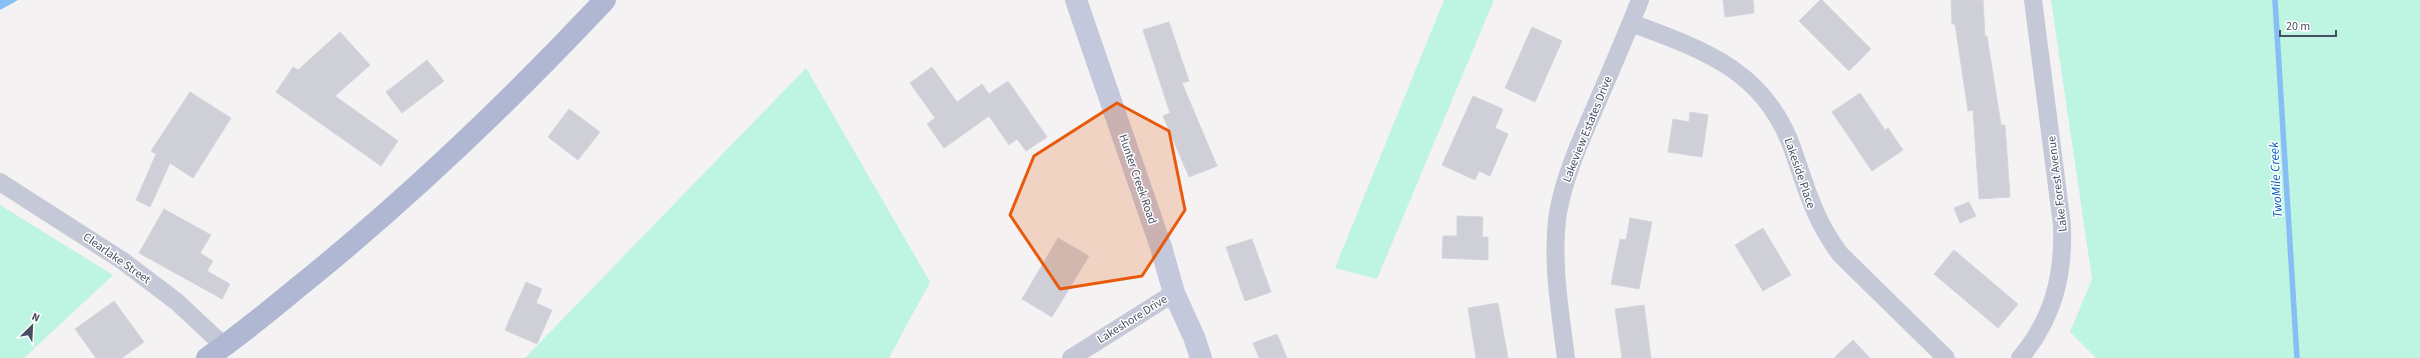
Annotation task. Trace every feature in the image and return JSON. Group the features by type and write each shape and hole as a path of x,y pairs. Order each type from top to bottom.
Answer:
{"main road":[{"path":"216,352 364,233 415,188 554,53 605,0"},
{"name":"Hunter Creek Road","path":"1076,0 1161,247 1174,293 1194,337 1201,358"}],"street":[{"name":"Lakeview Estates Drive","path":"1566,358 1556,268 1558,213 1563,191 1578,147 1640,0"},
{"name":"Lake Forest Avenue","path":"2020,358 2037,336 2051,309 2061,272 2063,249 2062,226 2033,0"},
{"name":"Lakeside Place","path":"1631,22 1686,43 1724,63 1743,76 1760,91 1774,108 1785,129 1815,215 1825,235 1840,254 1946,358"},
{"name":"Clearlake Street","path":"0,182 123,260 177,302 216,352"},
{"name":"Lakeshore Drive","path":"1071,358 1174,293"}],"highlighted area":[{"path":"1117,103 1169,131 1185,210 1142,276 1060,289 1010,215 1034,156"}],"green space":[{"path":"1444,0 1494,0 1377,279 1335,268"},
{"path":"2051,0 2420,0 2420,358 2096,358 2070,332 2092,279"},
{"path":"806,68 930,282 889,358 525,358"},
{"path":"0,205 113,275 24,358 0,358"}],"water":[{"path":"0,0 18,0 0,10"}],"building":[{"path":"1723,0 1753,0 1754,13 1725,17"},
{"path":"1820,0 1822,0 1871,49 1849,71 1799,21"},
{"path":"1951,0 1983,0 1985,37 1987,36 2001,125 2005,125 2010,197 1979,199 1973,110 1968,111 1955,24 1952,24"},
{"path":"1169,22 1189,81 1182,83 1217,166 1189,177 1163,116 1170,113 1143,30"},
{"path":"1532,27 1562,41 1535,102 1505,88"},
{"path":"340,32 370,65 335,96 398,141 381,166 276,92 293,67 298,70"},
{"path":"427,60 444,81 402,113 386,92"},
{"path":"932,67 957,102 982,84 989,94 1008,81 1047,137 1026,151 1017,139 1009,145 989,116 944,148 927,124 935,118 910,83"},
{"path":"190,92 231,118 193,178 170,163 150,207 136,200 156,154 151,151"},
{"path":"1860,93 1885,130 1888,128 1903,150 1872,171 1832,112"},
{"path":"1473,96 1503,109 1495,128 1508,134 1490,176 1479,171 1475,180 1442,165"},
{"path":"569,109 600,132 578,160 548,137"},
{"path":"1690,112 1708,115 1702,157 1668,152 1673,119 1689,122"},
{"path":"1969,202 1976,216 1960,223 1954,208"},
{"path":"164,209 211,235 200,253 213,261 207,271 230,284 222,299 139,253"},
{"path":"1457,216 1483,217 1482,237 1488,237 1488,260 1442,258 1443,236 1457,236"},
{"path":"1630,218 1652,222 1639,289 1611,284 1620,239 1626,240"},
{"path":"1763,228 1791,275 1763,291 1735,245"},
{"path":"1058,238 1089,256 1052,317 1022,299"},
{"path":"1252,239 1271,292 1245,301 1226,247"},
{"path":"1954,250 2018,304 1998,328 1934,274"},
{"path":"526,282 542,289 536,303 552,310 537,344 505,330"},
{"path":"114,301 144,342 122,358 96,358 75,329"},
{"path":"1498,303 1508,358 1476,358 1468,308"},
{"path":"1644,305 1651,358 1622,358 1615,309"},
{"path":"1277,334 1287,358 1259,358 1253,343"},
{"path":"1853,340 1870,358 1834,358"}],"waterway":[{"name":"TwoMile Creek","path":"2275,0 2297,358"}]}
